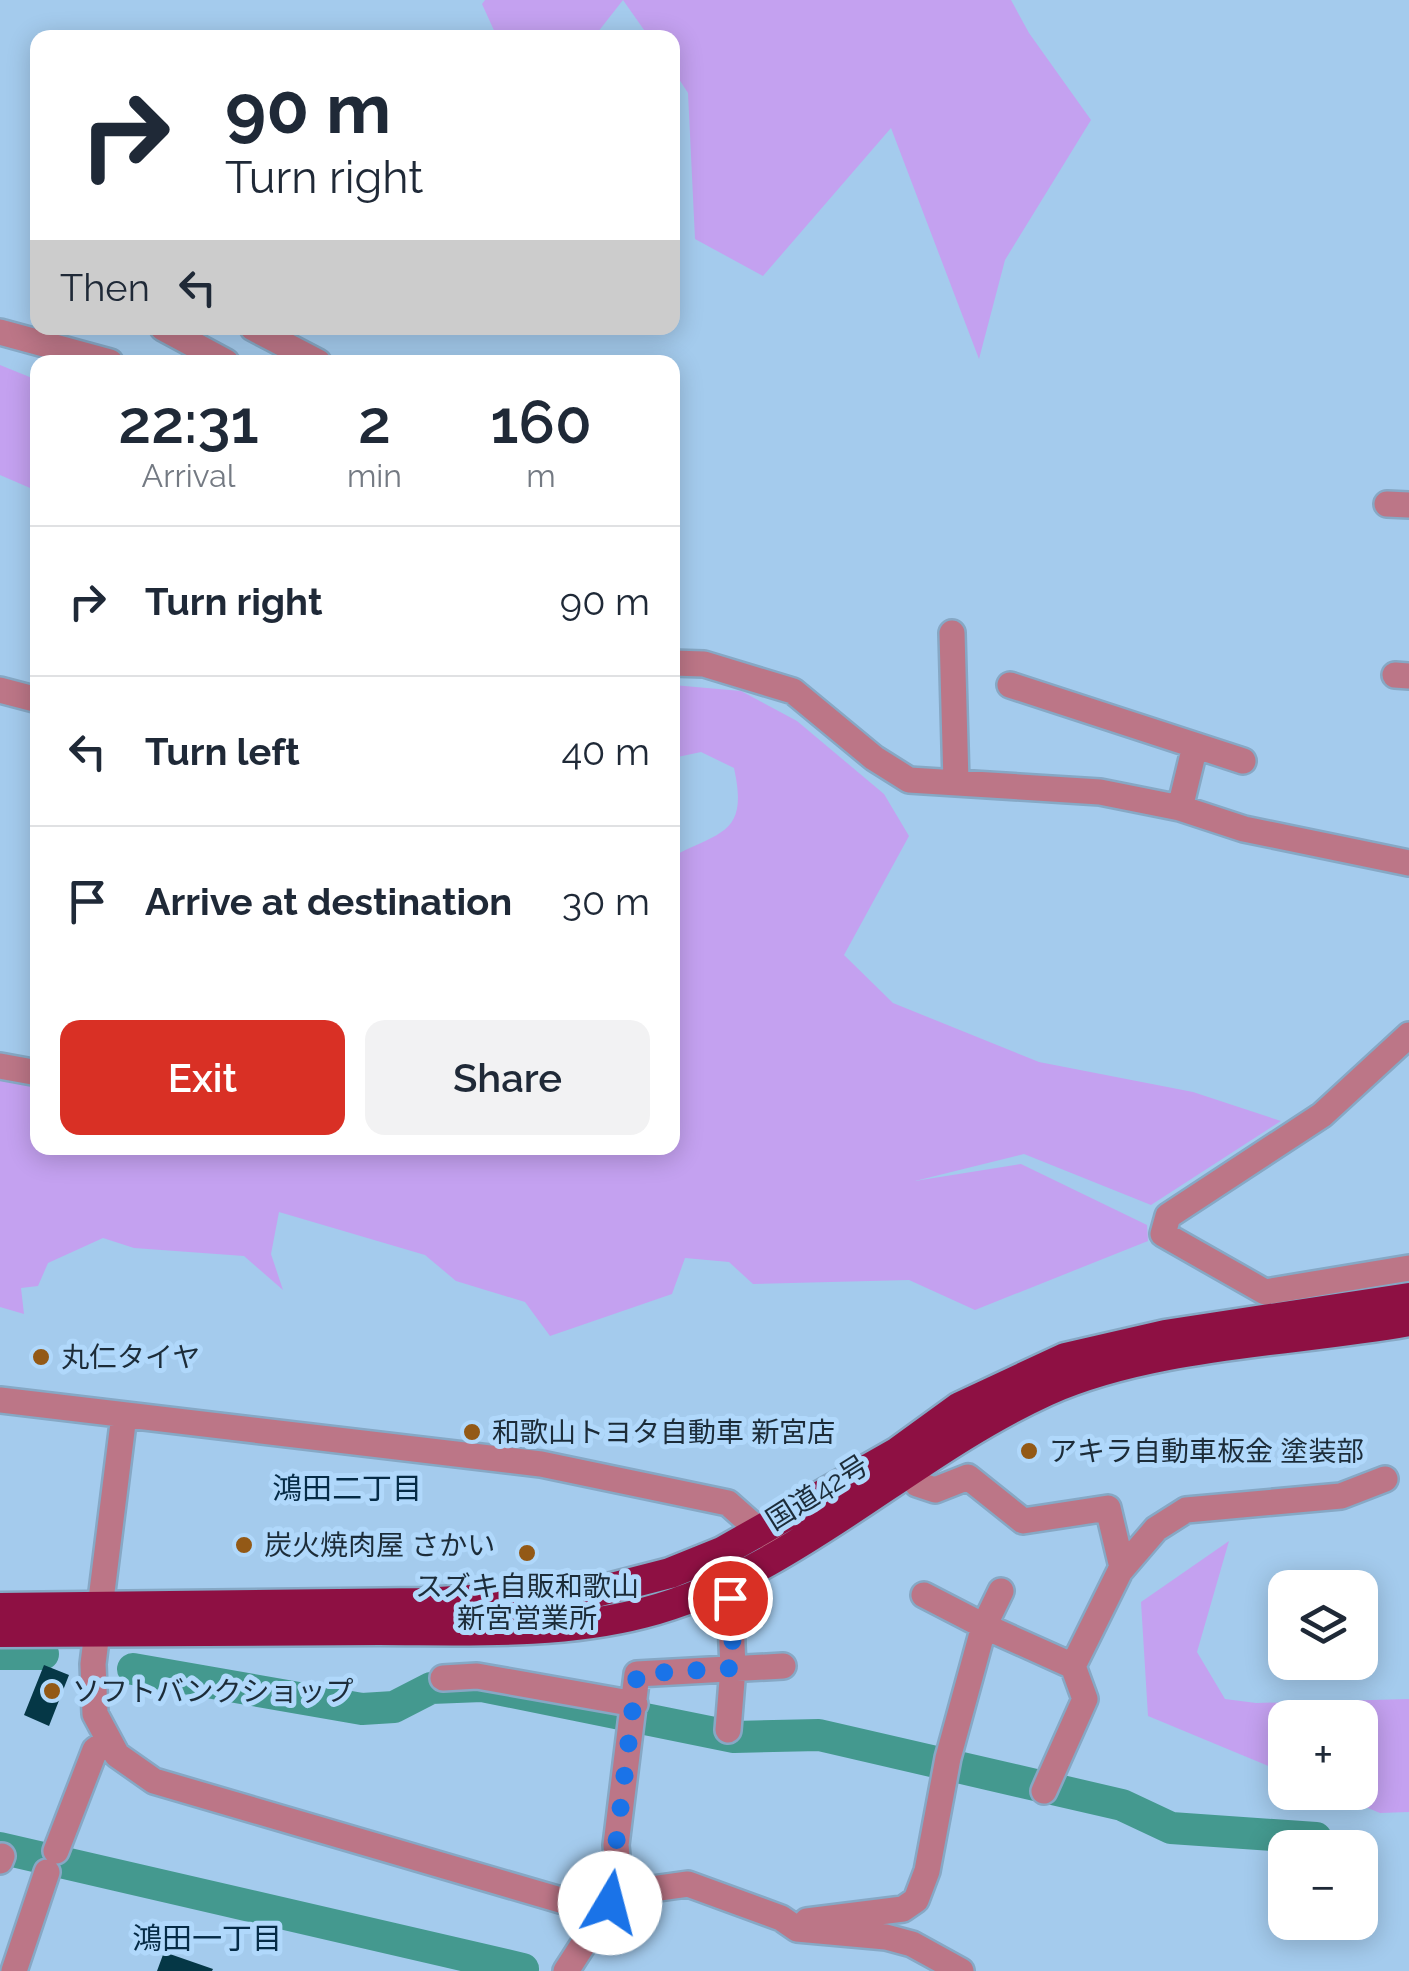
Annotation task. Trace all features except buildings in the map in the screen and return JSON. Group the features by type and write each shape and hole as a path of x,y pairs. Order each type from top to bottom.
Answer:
{"highway":[{"name":"国道42号","path":"904,1462 973,1400 1100,1347 1409,1298"},
{"name":"国道42号","path":"0,1608 100,1620 464,1630 590,1624 644,1613 712,1589 773,1542 904,1462 1044,1392 1092,1373 1409,1320"},
{"name":"国道42号","path":"0,1632 100,1620"}],"street":[{"path":"0,332 84,355"},
{"path":"177,335 213,355"},
{"path":"266,335 305,355"},
{"path":"952,633 956,783"},
{"path":"680,663 704,664 793,690 874,758 909,780 1100,792 1180,808 1244,830 1409,864"},
{"path":"1010,685 1243,761"},
{"path":"0,690 30,698"},
{"path":"1180,808 1195,746"},
{"path":"1409,1035 1322,1114 1168,1216 1162,1234 1266,1292 1409,1268"},
{"path":"0,1066 30,1072"},
{"path":"0,1400 541,1464 728,1504 773,1542"},
{"path":"124,1415 94,1664 95,1714 118,1754 154,1781 574,1904 610,1903 652,1889 688,1884 781,1918 797,1929 886,1936 912,1944 961,1971"},
{"path":"904,1462 917,1484 935,1490 968,1477 1022,1521 1108,1508 1118,1538 1120,1571"},
{"path":"1073,1666 1120,1571 1156,1529 1186,1510 1341,1496 1385,1479"},
{"path":"797,1929 811,1917 903,1909 916,1900 927,1871 947,1765 984,1626 1001,1592"},
{"path":"924,1594 1073,1666 1086,1698 1044,1791"},
{"path":"728,1730 734,1668 730,1598"},
{"path":"566,1971 610,1903 619,1878 616,1845 637,1674 782,1666"},
{"path":"443,1678 477,1676 634,1704"},
{"path":"14,1971 95,1750 109,1740"}],"shaded area":[{"path":"485,0 623,0 599,30 494,30 482,4"},
{"path":"623,0 1011,0 1029,33 1091,120 1005,260 979,359 891,128 763,276 695,239 688,93 680,81 680,30 644,30"},
{"path":"0,365 30,377 30,488 0,475"},
{"path":"680,686 741,691 797,721 884,794 909,836 844,955 893,1003 1039,1062 1193,1092 1281,1121 1151,1205 1024,1154 915,1181 1021,1164 1147,1225 1148,1241 975,1310 909,1280 753,1284 729,1262 685,1258 672,1294 550,1336 525,1302 456,1281 425,1255 279,1212 271,1254 283,1290 244,1256 134,1248 103,1238 48,1263 38,1286 21,1288 24,1314 0,1307 0,1076 30,1083 30,1155 680,1155 680,853 728,827 738,805 734,768 701,752 680,756"},
{"path":"1229,1541 1197,1652 1225,1699 1268,1703 1268,1766 1148,1716 1141,1602"},
{"path":"1409,1699 1409,1812 1373,1810 1378,1810 1378,1700 1371,1700"}],"waterway":[{"path":"0,1654 43,1654"},
{"path":"133,1669 362,1709 394,1707 431,1688 482,1686 734,1737 819,1735 1122,1805 1171,1828 1268,1835"},
{"path":"0,1848 523,1969"}],"place":[{"name":"丸仁タイヤ","path":"41,1357"},
{"name":"和歌山トヨタ自動車 新宮店","path":"472,1432"},
{"name":"アキラ自動車板金 塗装部","path":"1029,1451"},
{"name":"炭火焼肉屋 さかい","path":"244,1545"},
{"name":"スズキ自販和歌山 新宮営業所","path":"527,1553"},
{"name":"ソフトバンクショップ","path":"52,1691"}],"district":[{"name":"鴻田二丁目","path":"347,1489"},
{"name":"鴻田一丁目","path":"207,1939"}],"route":[{"path":"610,1903 619,1878 616,1845 637,1674 734,1668 730,1598"}]}
